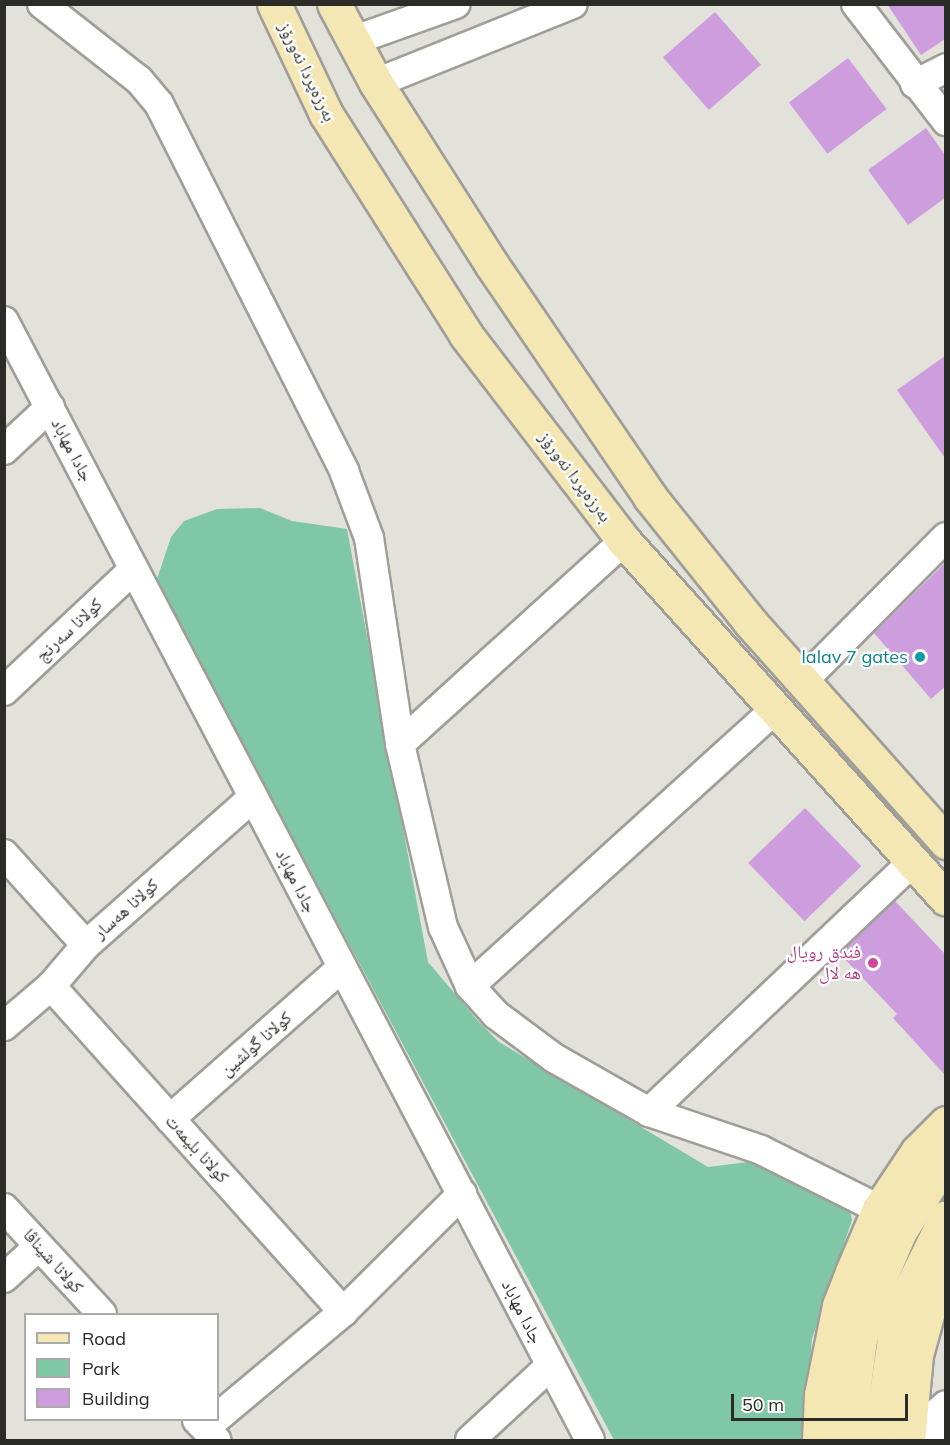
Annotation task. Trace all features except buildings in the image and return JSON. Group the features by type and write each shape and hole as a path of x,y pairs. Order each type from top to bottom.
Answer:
{"main road":[{"name":"بەرزەپردا نەورۆز","path":"274,4 326,114 466,335 624,541 945,898"},
{"path":"334,4 376,82 492,265 651,497 802,682 945,842"},
{"path":"819,1440 822,1395 839,1306 879,1209 918,1152 945,1123"},
{"path":"847,1440 860,1339 879,1280 900,1231 945,1159"},
{"path":"879,1440 894,1338 910,1290 945,1217"},
{"path":"908,1440 916,1355 928,1311 945,1275"}],"street":[{"path":"42,4 139,80 159,104 344,471 369,538 400,744 444,927 470,986 495,1014 554,1058 649,1112 761,1150 879,1209"},
{"path":"352,41 456,4"},
{"path":"376,82 573,4"},
{"path":"856,4 945,121"},
{"path":"915,84 945,68"},
{"name":"جادا مهاباد","path":"4,321 590,1440"},
{"path":"4,450 50,407"},
{"path":"802,682 945,537"},
{"path":"400,744 624,541"},
{"name":"کولانا سەرنج","path":"4,691 134,569"},
{"path":"470,986 775,710"},
{"name":"کولانا هه‌سار","path":"4,1026 51,986 86,945 253,797"},
{"path":"4,854 86,945"},
{"path":"649,1112 912,862"},
{"name":"کولانا گولشین","path":"170,1119 341,968"},
{"name":"کولانا بلیمه‌ت","path":"51,986 344,1312"},
{"path":"219,1417 344,1312 462,1194"},
{"name":"کولانا شیناڤا","path":"4,1208 101,1313"},
{"path":"4,1278 39,1246"},
{"path":"470,1440 550,1366"},
{"path":"933,1440 936,1414 945,1405"}],"green space":[{"path":"260,508 292,521 347,529 428,962 499,1042 708,1167 772,1159 848,1202 852,1220 812,1339 804,1440 614,1440 156,582 171,537 184,521 217,509"}],"place":[{"name":"lalav 7 gates","path":"920,657"},
{"name":"فندق رويال هه لال","path":"873,963"}]}
